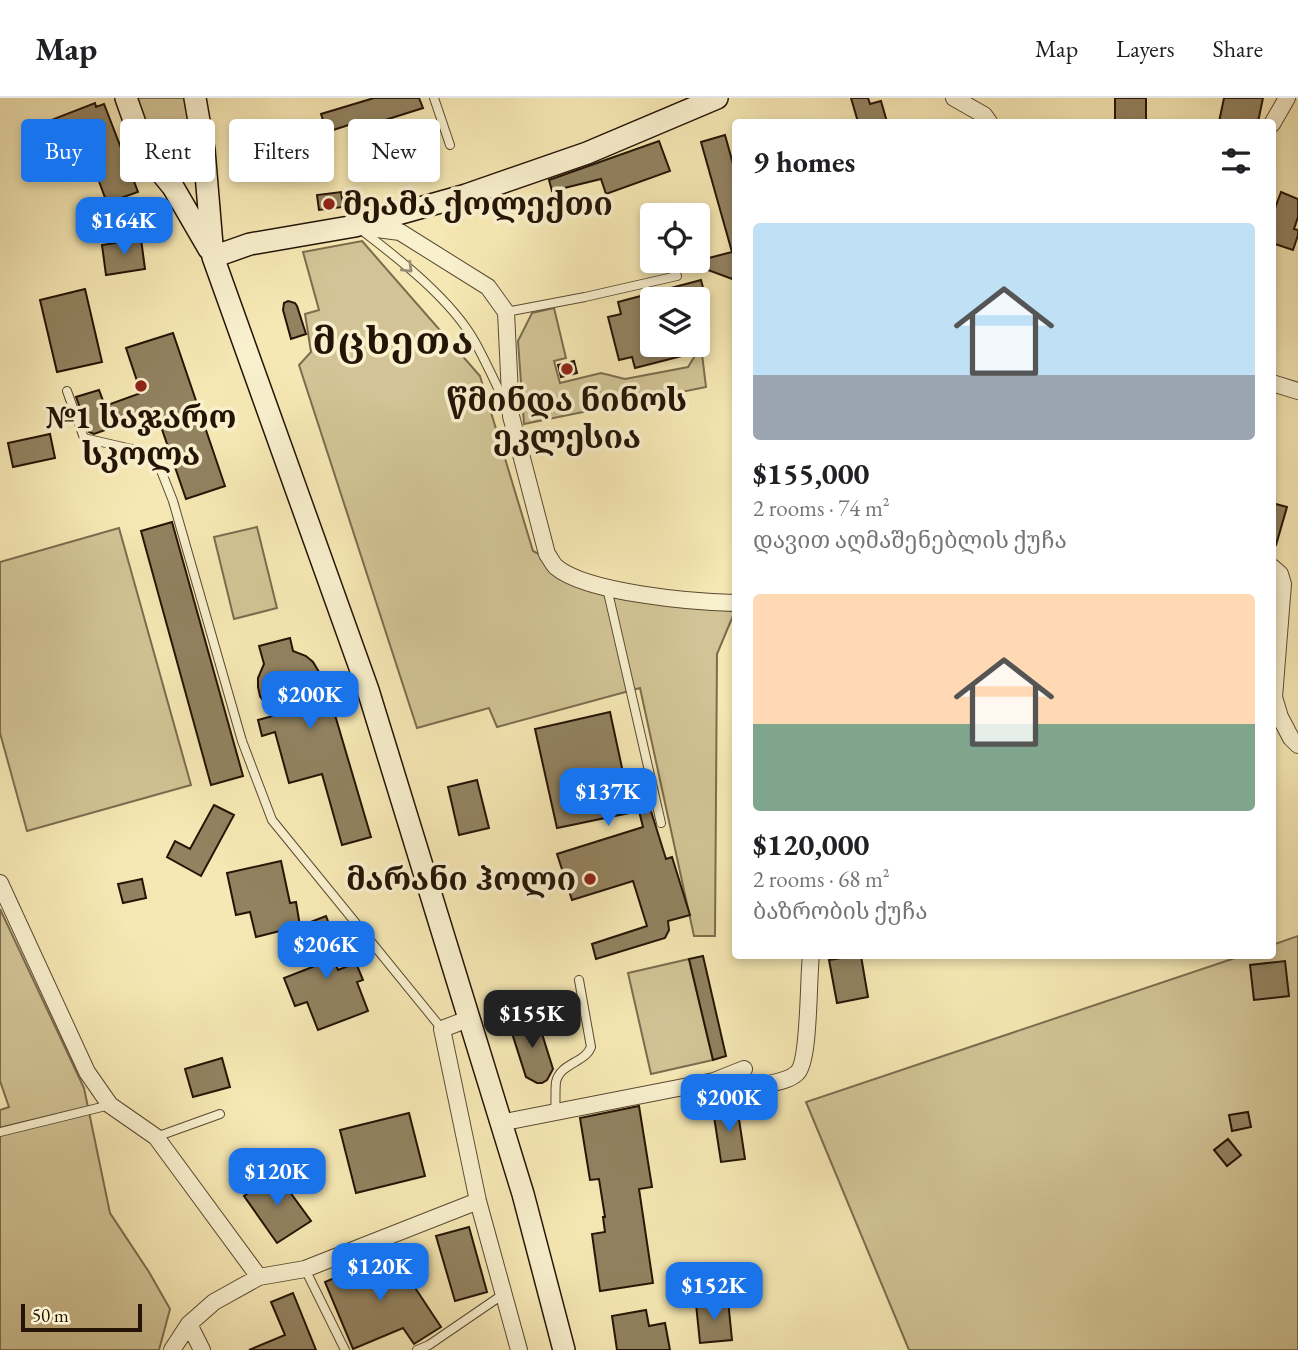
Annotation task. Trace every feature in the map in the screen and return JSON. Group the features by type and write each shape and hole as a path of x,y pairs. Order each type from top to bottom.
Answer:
{"main road":[{"path":"126,98 134,119"},
{"path":"195,98 199,119"},
{"path":"214,257 250,244 355,226 493,186 587,153 717,98"},
{"path":"169,182 214,257 368,690 523,1194 564,1350"},
{"path":"207,182 214,257"}],"street":[{"path":"954,98 987,119"},
{"path":"1275,119 1287,98"},
{"path":"355,226 401,232 488,287 506,312 511,416 547,554 555,566 570,575 607,588 696,602 732,603"},
{"path":"1276,384 1298,391"},
{"path":"1276,571 1283,584 1276,672"},
{"path":"1276,704 1291,738 1298,745"},
{"path":"0,883 87,1072 110,1105 156,1137 259,1277"},
{"path":"756,1087 796,1075 802,1068 807,1039 811,959"},
{"path":"468,1019 442,1029 478,1201 520,1350"},
{"path":"500,1123 713,1081 744,1069"},
{"path":"172,1350 189,1324 214,1302 259,1277 305,1269 478,1201"},
{"path":"189,1324 202,1350"}],"lane":[{"path":"434,98 450,145"},
{"path":"355,226 401,260 451,310 474,340 511,416"},
{"path":"506,312 677,276"},
{"path":"67,391 84,438 136,450 160,468 173,501 242,741 272,820 442,1029"},
{"path":"607,588 661,823"},
{"path":"555,1111 556,1082 559,1074 589,1053 591,1047 592,1040 579,980"},
{"path":"0,1132 110,1105"},
{"path":"156,1137 220,1114"},
{"path":"305,1269 345,1350"},
{"path":"416,1350 429,1345 505,1293"}],"shaded area":[{"path":"133,98 188,98 190,119 142,119"},
{"path":"362,241 480,376 533,551 623,599 732,611 732,618 717,654 715,936 694,936 640,688 497,727 489,708 417,728 299,365 311,352 305,314 319,310 303,252"},
{"path":"554,308 566,358 554,361 560,383 601,373 625,379 688,367 694,357 702,357 706,387 524,424 518,341 532,313"},
{"path":"257,527 277,608 234,619 214,537"},
{"path":"119,528 191,785 27,831 0,733 0,562"},
{"path":"0,909 84,1088 110,1213 170,1309 159,1350 0,1350 0,1110 9,1107 0,1081"},
{"path":"1298,936 1298,1350 909,1350 806,1102 1232,959 1276,959 1276,944"},
{"path":"689,959 713,1060 651,1074 628,973"}],"building":[{"path":"374,98 419,98 423,108 388,119 348,119 348,125 334,130 334,119 323,119 321,114"},
{"path":"851,98 868,98 870,104 881,101 886,119 857,119"},
{"path":"1115,98 1146,98 1146,119 1115,119"},
{"path":"1224,98 1263,98 1259,119 1220,119"},
{"path":"95,103 96,107 104,104 120,145 120,182 134,182 138,192 107,203 99,182 106,182 106,119 54,119"},
{"path":"725,135 732,160 732,252 701,142"},
{"path":"659,141 670,171 606,194 601,179 552,191 549,180"},
{"path":"341,192 343,207 319,210 317,195"},
{"path":"1281,192 1298,199 1298,217 1294,229 1298,230 1298,235 1293,250 1276,244 1276,205"},
{"path":"141,239 145,269 106,275 102,245"},
{"path":"732,252 732,279 710,271 710,258"},
{"path":"701,280 703,287 675,287"},
{"path":"85,289 102,362 57,372 40,300"},
{"path":"640,296 640,357 678,357 635,368 632,357 619,360 608,317 621,314 618,302"},
{"path":"288,301 297,306 306,334 291,339 283,310 284,303"},
{"path":"173,333 225,486 186,499 156,412 94,434 89,432 76,397 99,390 105,406 141,393 126,348"},
{"name":"წმინდა ნინოს ეკლესია","path":"574,361 577,373 561,377 558,365"},
{"path":"50,434 55,458 13,467 8,443"},
{"path":"1276,504 1287,507 1276,545"},
{"path":"172,522 243,776 211,785 141,531"},
{"path":"290,638 293,651 313,662 322,677 331,674 344,713 335,715 371,837 342,845 322,774 289,783 275,732 262,736 258,720 273,716 260,696 258,687 258,678 264,664 259,646"},
{"path":"610,712 628,796 645,792 666,859 672,857 690,915 668,921 669,930 665,938 596,959 592,944 647,926 633,881 572,900 557,854 643,827 639,811 557,828 535,729"},
{"path":"477,780 489,828 459,835 448,787"},
{"path":"214,805 234,815 201,876 167,857 175,841 190,849"},
{"path":"281,861 290,903 296,902 300,926 256,937 250,912 236,915 227,873"},
{"path":"142,879 146,898 123,903 118,884"},
{"path":"326,916 336,942 328,945 338,970 356,963 363,980 357,982 368,1011 318,1030 307,1002 295,1006 284,978 315,966 300,926"},
{"path":"703,956 726,1056 713,1060 689,959"},
{"path":"862,959 868,997 837,1003 829,960"},
{"path":"1285,961 1289,996 1254,1000 1250,965"},
{"path":"521,1016 538,1021 553,1069 542,1083 526,1077 511,1030"},
{"path":"222,1058 230,1087 193,1097 185,1069"},
{"path":"639,1106 652,1187 639,1189 653,1283 600,1291 592,1234 605,1232 605,1217 599,1179 590,1180 580,1118"},
{"path":"737,1106 745,1159 721,1162 713,1110"},
{"path":"1248,1112 1251,1127 1232,1131 1229,1115"},
{"path":"409,1113 425,1176 356,1193 340,1130"},
{"path":"1228,1139 1241,1155 1227,1166 1214,1150"},
{"path":"276,1173 311,1221 277,1243 244,1196"},
{"path":"469,1227 487,1292 455,1301 436,1236"},
{"path":"392,1253 441,1327 414,1344 403,1328 353,1349 325,1282 367,1264 369,1267"},
{"path":"293,1293 316,1350 249,1350 285,1335 271,1302"},
{"path":"728,1300 732,1340 700,1343 696,1304"},
{"path":"646,1310 649,1326 665,1323 670,1350 617,1350 612,1316"}],"place":[{"name":"მეამა ქოლექთი","path":"329,204"},
{"name":"წმინდა ნინოს ეკლესია","path":"567,369"},
{"name":"№1 საჯარო სკოლა","path":"141,386"},
{"name":"მარანი ჰოლი","path":"590,879"}],"district":[{"name":"მცხეთა","path":"394,341"}]}
